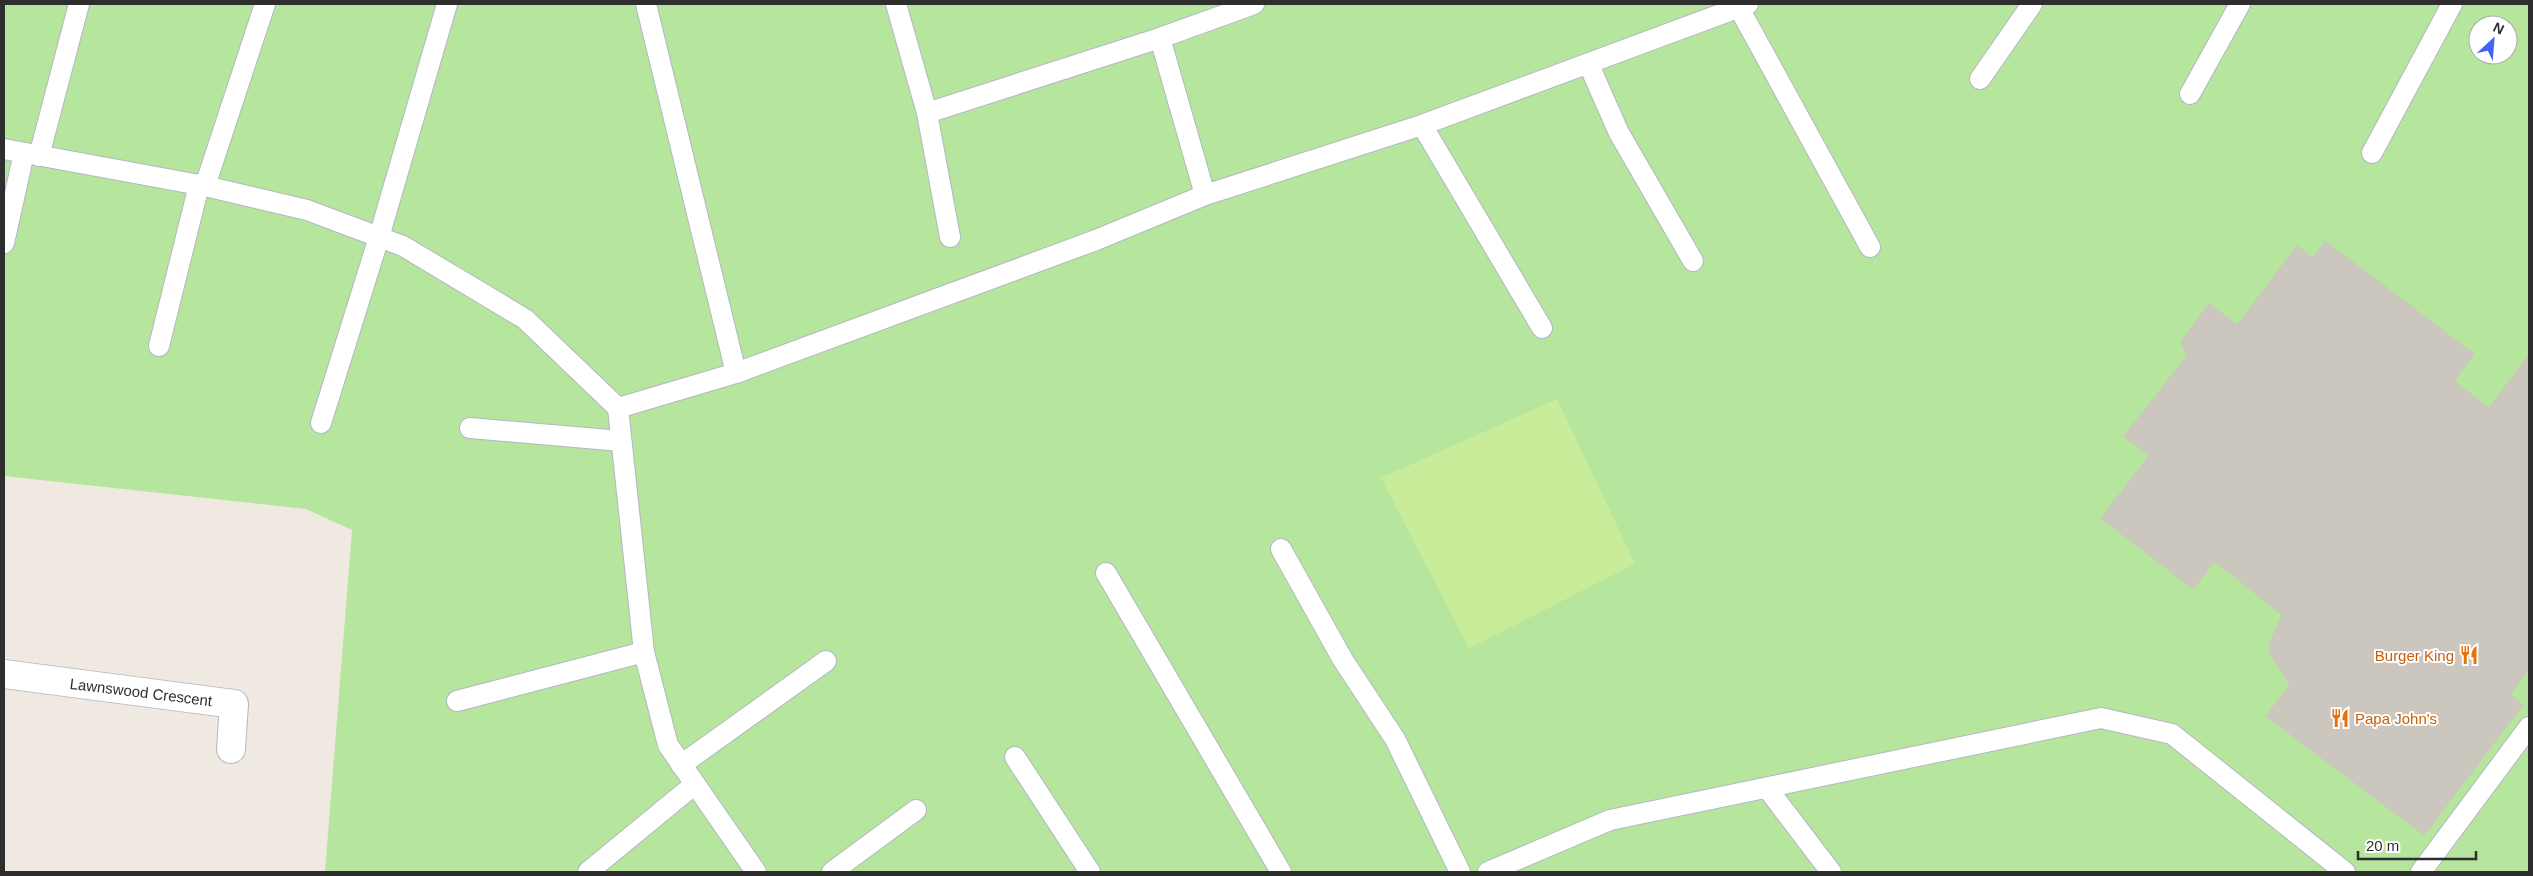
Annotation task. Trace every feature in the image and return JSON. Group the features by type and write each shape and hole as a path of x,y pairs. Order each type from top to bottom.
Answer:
{"street":[{"name":"Lawnswood Crescent","path":"4,674 234,704 231,749"}],"lane":[{"path":"4,243 32,155 49,110 79,4"},
{"path":"159,346 202,185 265,4"},
{"path":"321,423 379,237 448,4"},
{"path":"646,4 736,373"},
{"path":"896,4 927,113 950,237"},
{"path":"927,113 1160,38 1254,4"},
{"path":"1980,79 2032,4"},
{"path":"2190,94 2240,4"},
{"path":"2372,153 2452,4"},
{"path":"618,408 736,373 1096,240 1205,195 1422,125 1744,6 1870,246"},
{"path":"1160,38 1205,195"},
{"path":"1589,64 1619,133 1693,262"},
{"path":"1422,125 1542,328"},
{"path":"4,149 202,185 307,210 404,246 525,319 618,408 644,652 668,745 756,872"},
{"path":"470,428 621,441"},
{"path":"1281,549 1344,660 1396,739 1460,872"},
{"path":"1106,573 1282,872"},
{"path":"457,701 644,652"},
{"path":"681,765 826,662"},
{"path":"1488,872 1610,820 2101,718 2172,734 2345,872"},
{"path":"2421,872 2529,727"},
{"path":"1015,756 1090,872"},
{"path":"588,872 695,784"},
{"path":"1767,788 1830,872"},
{"path":"832,872 916,810"}],"green space":[{"path":"4,4 2529,4 2529,872 325,872 352,530 306,509 4,476"},
{"path":"1557,399 1635,564 1469,648 1381,478"}],"building":[{"path":"2325,241 2474,354 2454,381 2489,408 2529,355 2529,669 2510,694 2523,705 2424,835 2266,716 2290,685 2271,656 2269,645 2282,615 2215,561 2193,589 2101,518 2149,456 2124,436 2187,356 2181,341 2209,304 2237,325 2297,246 2313,258"}],"place":[{"name":"Burger King","path":"2469,655"},
{"name":"Papa John's","path":"2340,718"}]}
